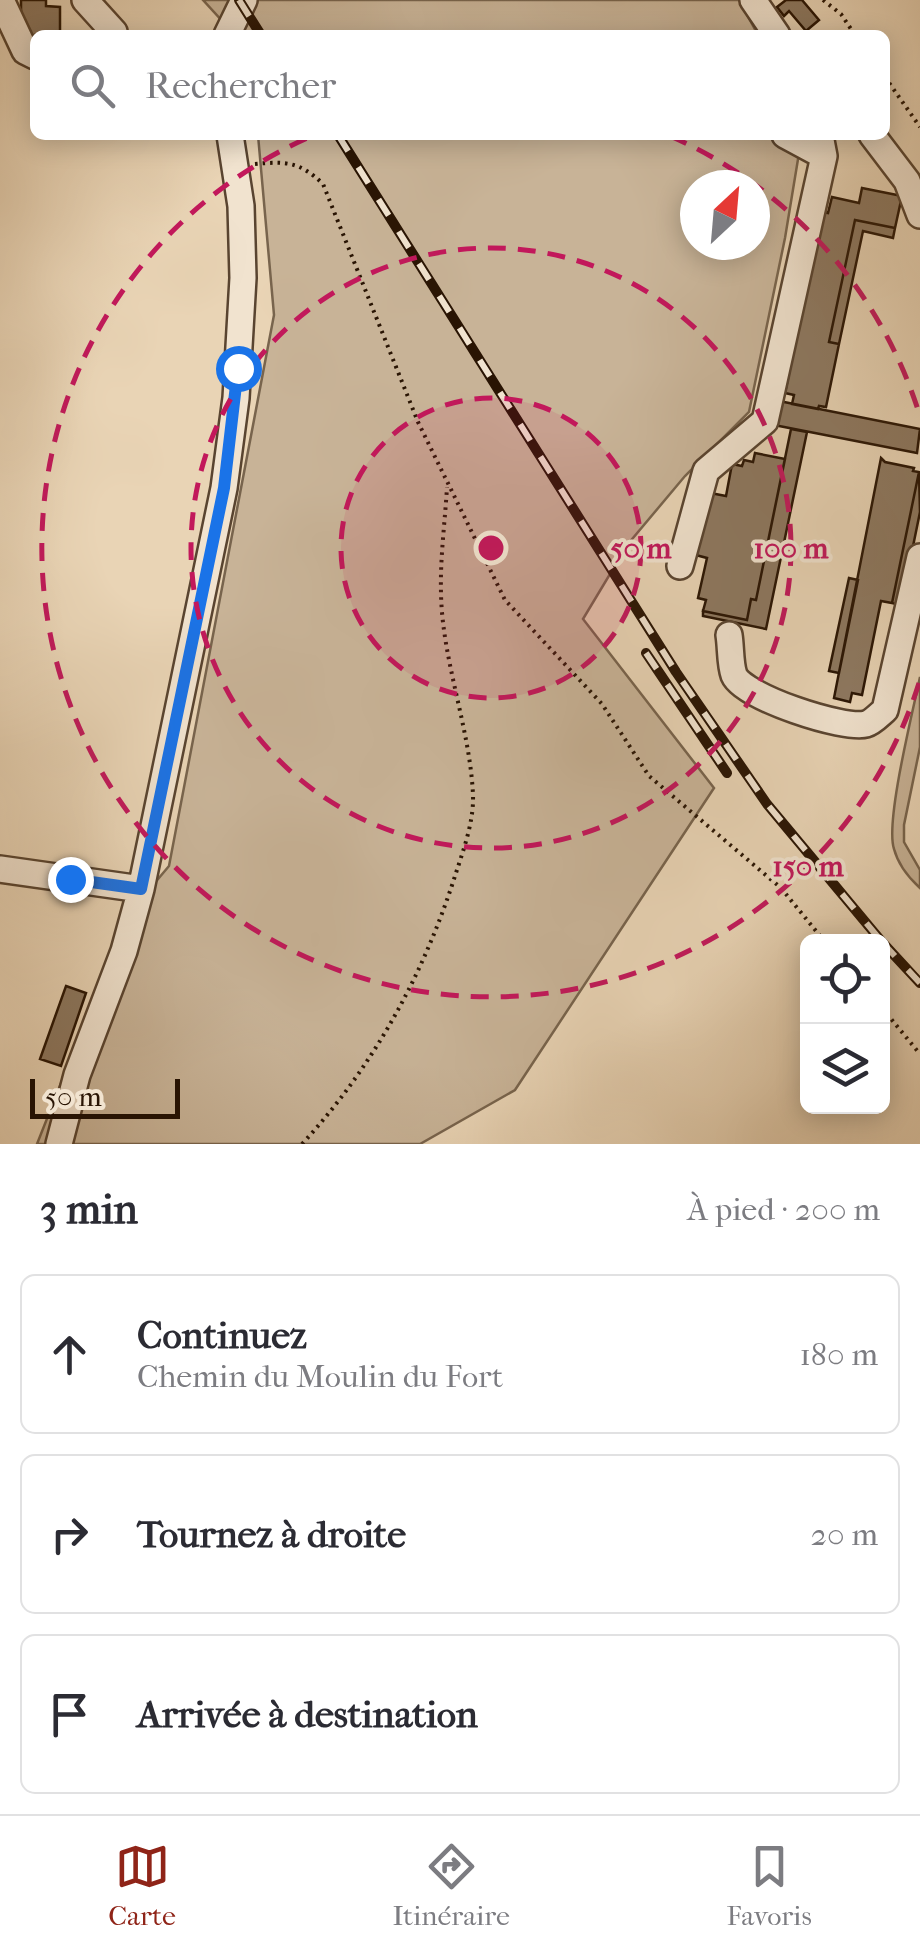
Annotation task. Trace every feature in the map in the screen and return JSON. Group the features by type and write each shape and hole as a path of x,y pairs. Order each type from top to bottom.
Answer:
{"street":[{"path":"1,0 25,51 30,54"},
{"path":"85,0 112,30"},
{"path":"100,0 114,30"},
{"path":"229,30 244,0"},
{"path":"753,0 774,30"},
{"path":"58,1144 76,1074 124,951 141,889 224,488 236,398 243,278 241,206 231,140"},
{"path":"876,140 906,181 920,214"},
{"path":"680,566 706,471 765,421 822,145"},
{"path":"729,635 734,676 746,689 764,699 850,724 868,724 885,710 920,557"},
{"path":"0,870 141,889"}],"path":[{"path":"823,0 841,14 852,30"},
{"path":"890,84 920,126"},
{"path":"235,166 278,162 305,167 323,184 418,422 504,600 602,704 649,776 781,888 818,934"},
{"path":"302,1144 328,1116 382,1040 411,989 445,909 466,841 473,798 440,595 447,482"},
{"path":"890,1018 920,1054"}],"shaded area":[{"path":"203,0 739,0 755,30 230,30"},
{"path":"258,140 801,140 749,412 685,476 628,544 583,619 714,788 515,1090 420,1144 37,1144 127,916 169,866 274,315"},
{"path":"920,677 920,747 904,842 920,870 920,888 898,860 892,835 896,792"}],"building":[{"path":"21,0 46,0 46,6 60,7 60,30 30,30 30,38 21,24"},
{"path":"786,0 802,0 819,20 805,30 789,11 784,16 777,7"},
{"path":"862,188 902,196 895,228 855,220 829,342 839,344 826,407 792,404 794,395 785,393 793,354 788,353 812,210 828,213 832,197 859,203"},
{"path":"855,220 895,228 893,238 863,231 839,344 829,342"},
{"path":"779,401 920,429 917,453 774,425"},
{"path":"791,429 807,432 766,629 703,616 703,611 747,620 751,599 756,600"},
{"path":"755,453 785,459 756,600 751,599 747,620 703,611 706,600 698,598 707,558 692,554 705,492 726,496 732,464 753,462"},
{"path":"881,458 919,472 892,603 881,601 862,695 852,693 850,702 834,698"},
{"path":"919,472 920,512 901,605 892,603"},
{"path":"849,578 858,580 839,673 829,671"},
{"path":"66,986 86,993 61,1066 40,1059"}],"railway":[{"path":"239,0 258,30"},
{"path":"341,140 676,672 767,804 875,934"},
{"path":"646,653 727,773"},
{"path":"890,951 920,983"}],"route":[{"path":"70,879 141,889 224,488 238,368"}]}
